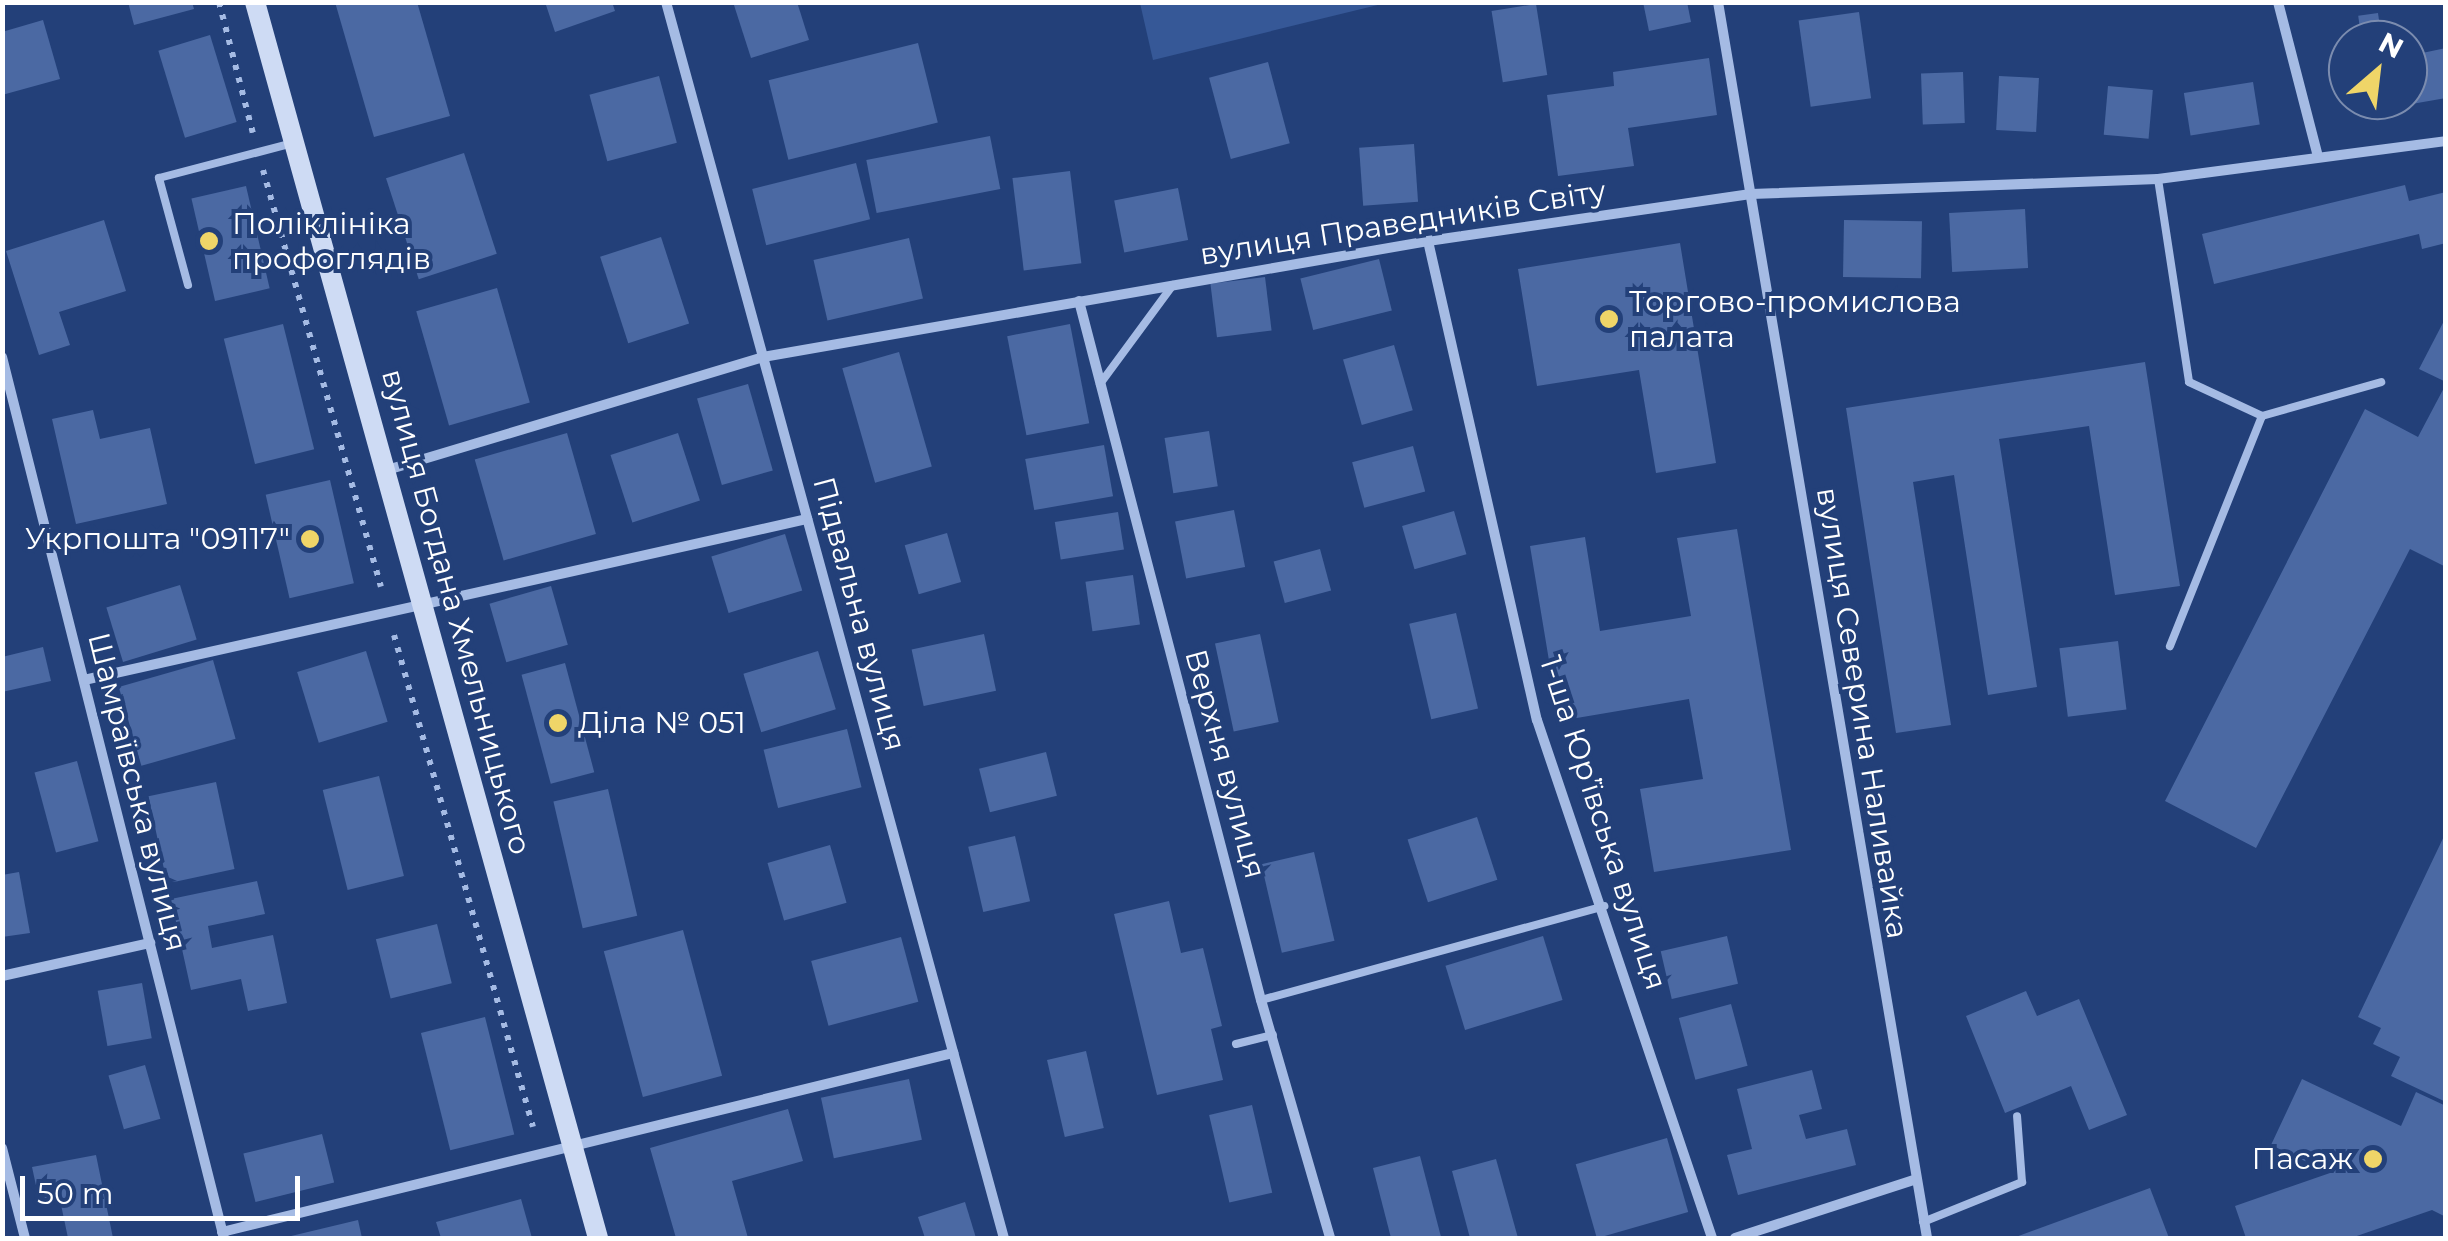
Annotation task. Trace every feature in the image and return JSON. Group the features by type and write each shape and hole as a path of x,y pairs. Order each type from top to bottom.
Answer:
{"street":[{"name":"вулиця Богдана Хмельницького","path":"255,2 598,1238"},
{"name":"Підвальна вулиця","path":"666,2 1004,1238"},
{"name":"вулиця Северина Наливайка","path":"1718,2 1913,1180 1926,1238"},
{"path":"2278,2 2318,153"},
{"name":"вулиця Праведників Світу","path":"387,470 763,358 1428,242 1752,194 2158,179 2318,153 2446,141"},
{"name":"1-ша Юрʼївська вулиця","path":"1428,242 1537,720 1605,906 1712,1238"},
{"name":"Верхня вулиця","path":"1079,301 1261,1000 1330,1238"},
{"name":"Шамраївська вулиця","path":"2,357 223,1235"},
{"path":"84,680 807,520"},
{"path":"2,976 150,943"},
{"path":"223,1235 953,1052"},
{"path":"2,1148 26,1238"},
{"path":"1735,1238 1913,1180"}],"lane":[{"path":"188,285 159,178 293,143"},
{"path":"2158,179 2188,382 2262,416 2380,382"},
{"path":"1100,384 1173,285"},
{"path":"2170,646 2262,416"},
{"path":"1261,1000 1605,906"},
{"path":"1236,1044 1273,1035"},
{"path":"1923,1222 2022,1182 2017,1116"}],"path":[{"path":"219,2 381,587"},
{"path":"394,635 534,1128"}],"shaded area":[{"path":"1140,2 1390,2 1153,60 1140,3"}],"building":[{"path":"128,2 192,2 194,9 134,25"},
{"path":"335,2 417,2 450,116 374,137"},
{"path":"545,2 612,2 615,11 555,32"},
{"path":"733,2 797,2 809,40 751,58"},
{"path":"1643,2 1687,2 1691,22 1649,31"},
{"path":"1536,4 1547,75 1503,82 1492,11"},
{"path":"1859,12 1871,98 1811,107 1799,20"},
{"path":"2378,13 2379,20 2359,20 2358,16"},
{"path":"43,20 60,79 2,95 2,32"},
{"path":"210,35 237,122 185,138 158,51"},
{"path":"918,43 938,123 788,160 769,80"},
{"path":"2446,48 2446,98 2428,101 2428,52"},
{"path":"1709,58 1717,115 1628,128 1634,166 1558,176 1547,95 1614,86 1613,72"},
{"path":"1268,62 1290,143 1231,159 1209,78"},
{"path":"1963,72 1965,123 1923,124 1921,73"},
{"path":"659,76 677,143 607,161 589,95"},
{"path":"1999,76 2039,78 2036,132 1996,130"},
{"path":"2253,82 2260,124 2191,135 2184,93"},
{"path":"2108,86 2153,90 2149,139 2104,135"},
{"path":"990,136 1000,189 877,213 866,160"},
{"path":"1414,144 1418,202 1363,206 1359,148"},
{"path":"464,153 497,254 419,279 386,178"},
{"path":"856,163 870,219 766,245 752,189"},
{"path":"1070,171 1081,263 1024,270 1012,178"},
{"path":"2405,185 2409,201 2446,192 2446,243 2422,249 2419,234 2214,284 2202,234"},
{"path":"246,186 270,288 215,301 191,199"},
{"path":"1178,188 1188,240 1124,252 1114,200"},
{"path":"2025,209 2028,268 1952,272 1949,213"},
{"path":"104,220 126,291 59,312 70,345 39,355 6,251"},
{"path":"1844,220 1922,221 1921,278 1843,277"},
{"path":"661,237 689,324 628,343 600,257"},
{"path":"909,238 923,298 827,320 814,260"},
{"name":"Торгово-промислова палата","path":"1680,243 1716,463 1656,473 1639,370 1537,386 1518,269"},
{"path":"1379,259 1392,310 1313,330 1300,279"},
{"path":"1265,277 1272,331 1217,337 1210,284"},
{"path":"497,288 530,402 449,426 416,311"},
{"path":"2446,317 2446,382 2419,369"},
{"path":"283,324 314,449 255,464 224,339"},
{"path":"1070,324 1089,423 1026,435 1007,336"},
{"path":"1394,345 1413,410 1362,425 1343,360"},
{"path":"899,352 932,466 875,483 842,368"},
{"path":"2145,362 2180,586 2115,595 2089,426 1999,439 2037,687 1988,695 1954,475 1913,482 1951,725 1896,733 1846,408"},
{"path":"748,384 773,471 722,485 697,399"},
{"path":"2446,384 2446,567 2410,549 2256,848 2165,801 2365,409 2418,437"},
{"path":"93,410 100,439 150,428 167,504 76,524 52,419"},
{"path":"1209,431 1218,486 1173,493 1165,438"},
{"path":"567,433 596,534 504,560 475,459"},
{"path":"678,433 700,501 632,522 610,455"},
{"path":"1104,445 1113,496 1034,510 1025,459"},
{"path":"1413,446 1425,491 1364,508 1352,462"},
{"name":"Укрпошта \"09117\"","path":"330,480 354,583 290,598 266,495"},
{"path":"1234,510 1245,567 1186,578 1175,521"},
{"path":"1454,511 1466,554 1414,569 1402,526"},
{"path":"1118,512 1124,550 1061,560 1055,522"},
{"path":"1737,529 1791,850 1654,872 1640,789 1703,779 1689,699 1559,721 1530,546 1585,537 1600,631 1691,616 1677,538"},
{"path":"947,533 961,582 919,594 905,545"},
{"path":"785,534 802,590 729,613 711,557"},
{"path":"1320,549 1331,591 1285,603 1274,561"},
{"path":"1133,575 1140,625 1092,631 1085,582"},
{"path":"180,585 197,640 123,662 106,608"},
{"path":"551,586 568,645 506,662 489,604"},
{"path":"1456,613 1478,708 1431,719 1409,624"},
{"path":"984,634 996,691 924,706 912,649"},
{"path":"1260,634 1279,722 1234,732 1215,644"},
{"path":"2118,641 2126,709 2068,717 2059,648"},
{"path":"43,647 51,681 2,692 2,657"},
{"path":"366,651 388,722 319,743 297,672"},
{"path":"818,651 836,709 761,732 743,674"},
{"path":"213,660 236,739 141,766 119,687"},
{"name":"Діла № 051","path":"565,663 594,772 551,784 522,675"},
{"path":"847,729 862,787 778,808 764,750"},
{"path":"1046,752 1057,796 990,812 979,769"},
{"path":"77,761 98,841 56,853 34,772"},
{"path":"379,776 404,876 348,890 323,790"},
{"path":"216,782 235,869 167,883 149,796"},
{"path":"608,789 637,916 583,928 553,802"},
{"path":"1477,817 1497,880 1428,902 1408,840"},
{"path":"2446,832 2446,1102 2391,1076 2400,1057 2373,1044 2381,1028 2358,1017"},
{"path":"1015,836 1030,901 983,912 968,847"},
{"path":"830,845 847,903 784,921 768,863"},
{"path":"1314,852 1334,941 1282,953 1261,864"},
{"path":"19,872 30,933 2,937 2,875"},
{"path":"257,881 265,914 208,926 212,948 273,935 287,1003 248,1011 241,979 191,990 171,899"},
{"path":"1169,901 1181,953 1203,948 1222,1026 1211,1029 1223,1080 1157,1095 1114,914"},
{"path":"437,924 452,983 391,998 376,939"},
{"path":"683,930 722,1076 643,1097 604,951"},
{"path":"1543,936 1563,1000 1465,1030 1445,966"},
{"path":"1727,936 1738,984 1672,999 1661,951"},
{"path":"901,937 918,1002 829,1026 811,961"},
{"path":"142,983 152,1038 107,1046 98,991"},
{"path":"2026,991 2037,1016 2079,999 2127,1115 2089,1130 2071,1086 2005,1113 1966,1016"},
{"path":"1731,1004 1748,1066 1695,1080 1679,1018"},
{"path":"485,1017 514,1134 450,1150 421,1033"},
{"path":"1086,1051 1104,1128 1065,1137 1047,1060"},
{"path":"145,1065 160,1119 124,1129 108,1075"},
{"path":"1812,1070 1822,1109 1799,1115 1806,1139 1847,1129 1856,1165 1738,1195 1727,1155 1752,1149 1737,1089"},
{"path":"909,1079 922,1140 834,1158 821,1098"},
{"name":"Пасаж","path":"2302,1079 2401,1126 2416,1092 2446,1106 2446,1217 2432,1210 2351,1238 2246,1238 2235,1206 2330,1173 2271,1145"},
{"path":"1252,1105 1272,1193 1229,1203 1209,1115"},
{"path":"788,1109 803,1161 732,1181 748,1238 676,1238 650,1148"},
{"path":"322,1134 334,1183 256,1202 243,1154"},
{"path":"1667,1138 1688,1212 1597,1238 1576,1164"},
{"path":"96,1155 113,1238 68,1238 60,1200 40,1204 32,1167"},
{"path":"1420,1156 1441,1237 1391,1238 1373,1168"},
{"path":"1496,1159 1518,1238 1470,1238 1452,1171"},
{"path":"2150,1188 2169,1238 2013,1238"},
{"path":"521,1199 532,1238 441,1238 436,1222"},
{"path":"965,1202 976,1238 925,1238 918,1217"},
{"path":"358,1220 362,1238 287,1238 287,1237"}],"place":[{"name":"Поліклініка профоглядів","path":"209,241"},
{"name":"Торгово-промислова палата","path":"1609,319"},
{"name":"Укрпошта \"09117\"","path":"310,539"},
{"name":"Діла № 051","path":"558,723"},
{"name":"Пасаж","path":"2373,1159"}]}
